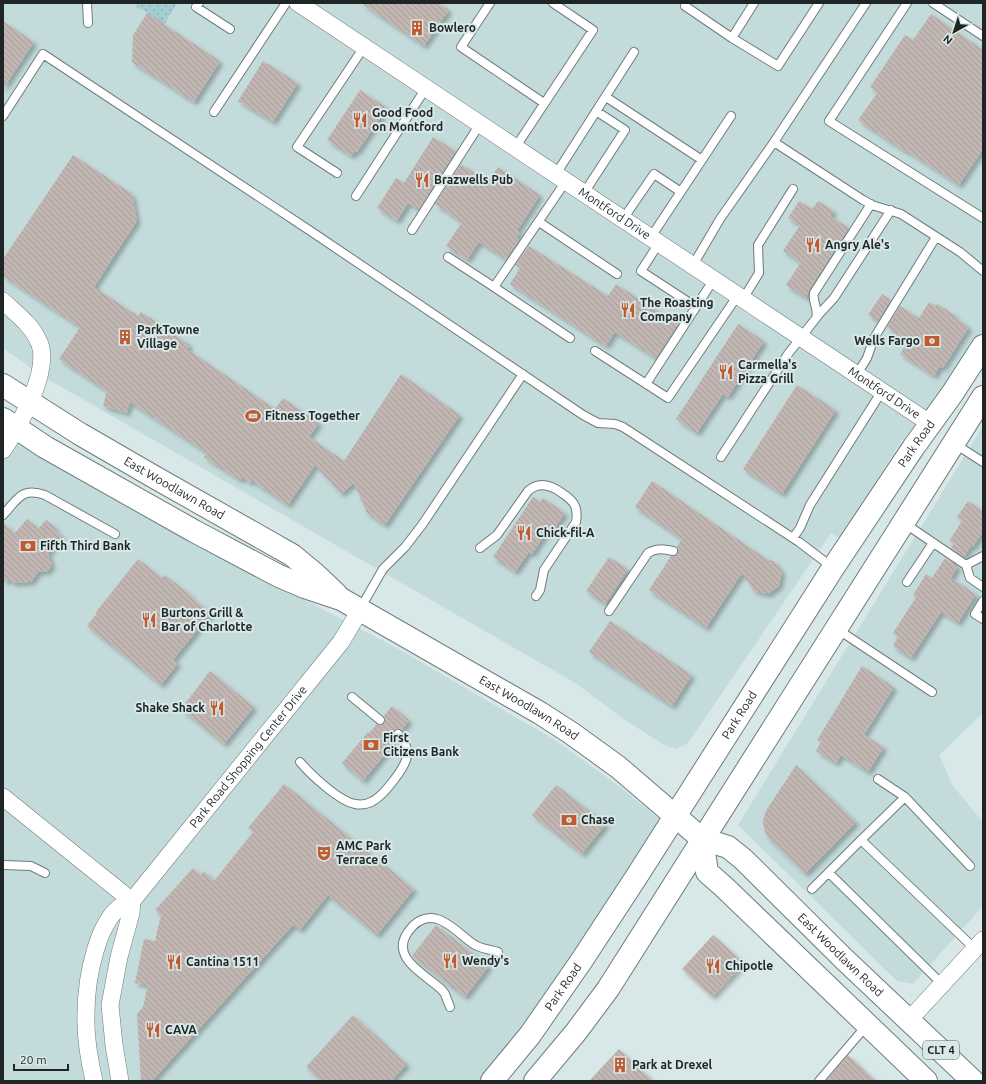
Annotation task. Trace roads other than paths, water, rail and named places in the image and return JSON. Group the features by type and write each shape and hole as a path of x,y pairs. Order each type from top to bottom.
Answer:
{"main road":[{"name":"Park Road","path":"492,1081 545,1014 600,933 833,568 983,346"},
{"name":"East Woodlawn Road","path":"3,384 30,402 156,478 292,555 315,574 341,599"},
{"path":"535,1081 576,1032 604,994 983,397"},
{"name":"East Woodlawn Road","path":"9,423 65,458 241,557 298,584 341,599 540,713 571,733 618,766 702,840 728,847 743,859 845,960 973,1081"},
{"path":"702,840 707,872 926,1081"}],"street":[{"name":"Montford Drive","path":"298,3 931,424"},
{"path":"3,301 25,322 38,339 42,354 39,377 30,402 9,423 3,450"},
{"name":"Park Road Shopping Center Drive","path":"94,1081 90,1064 86,1013 96,946 104,928 121,906 132,901 341,642 360,610"},
{"path":"3,798 132,901"},
{"name":"Park Road Shopping Center Drive","path":"120,1081 112,1032 110,1005 117,963 131,913 132,901"},
{"path":"908,1020 979,945"}],"lane":[{"path":"87,3 88,23"},
{"path":"199,3 196,7 230,29"},
{"path":"214,112 286,3"},
{"path":"490,3 461,47 544,103"},
{"path":"516,148 593,30 553,3"},
{"path":"732,38 754,3"},
{"path":"685,6 732,38 778,66 819,3"},
{"path":"693,266 720,220 774,142 866,3"},
{"path":"907,3 829,121 983,218"},
{"path":"933,3 983,36"},
{"path":"337,173 297,147 364,47"},
{"path":"494,287 539,222 596,111 634,52"},
{"path":"3,116 43,54 312,232 590,419 598,423 615,424 623,427 793,538 833,568"},
{"path":"356,196 426,88"},
{"path":"606,97 702,160"},
{"path":"584,193 625,130 596,111"},
{"path":"696,307 641,271 655,240 681,192 731,116"},
{"path":"412,230 480,124"},
{"path":"774,142 871,204 901,214 983,271"},
{"path":"623,219 654,174 681,192"},
{"path":"596,351 668,398 740,297 759,273 758,245 793,188"},
{"path":"815,320 817,314 813,300 814,293 871,204"},
{"path":"721,457 788,354 834,298 891,210"},
{"path":"539,222 618,274"},
{"path":"857,374 867,358 874,338 936,237"},
{"path":"448,257 570,338"},
{"path":"646,384 714,279"},
{"path":"360,610 383,569 405,548 422,525 523,374"},
{"path":"793,538 800,528 810,505 882,391"},
{"path":"954,443 983,462"},
{"path":"480,548 497,535 528,491 533,487 540,485 550,486 571,500 576,508 576,522 544,570 540,590 536,596"},
{"path":"3,515 22,494 37,492 115,534"},
{"path":"903,523 966,565 970,578 983,587"},
{"path":"907,582 933,543"},
{"path":"609,611 648,554 656,549 673,551"},
{"path":"966,565 983,556"},
{"path":"983,601 975,614 983,619"},
{"path":"836,628 932,692"},
{"path":"352,696 380,720"},
{"path":"300,762 315,778 341,799 355,804 369,804 379,797 405,764 408,755 407,750 398,734"},
{"path":"878,779 905,797 970,866"},
{"path":"812,889 905,797"},
{"path":"861,840 979,945"},
{"path":"3,865 32,866 45,873"},
{"path":"829,873 942,984"},
{"path":"450,1007 442,990 410,964 403,954 403,943 410,930 420,920 436,918 442,920 473,944 498,952"},
{"path":"819,1081 867,1025"}],"place":[{"name":"Bowlero","path":"417,28"},
{"name":"Good Food on Montford","path":"360,120"},
{"name":"Brazwells Pub","path":"422,180"},
{"name":"Angry Ale's","path":"813,245"},
{"name":"The Roasting Company","path":"628,310"},
{"name":"ParkTowne Village","path":"125,337"},
{"name":"Wells Fargo","path":"932,341"},
{"name":"Carmella's Pizza Grill","path":"726,372"},
{"name":"Fitness Together","path":"253,416"},
{"name":"Chick-fil-A","path":"524,533"},
{"name":"Fifth Third Bank","path":"28,546"},
{"name":"Burtons Grill & Bar of Charlotte","path":"149,620"},
{"name":"Shake Shack","path":"217,708"},
{"name":"First Citizens Bank","path":"371,745"},
{"name":"Chase","path":"569,820"},
{"name":"AMC Park Terrace 6","path":"324,853"},
{"name":"Wendy's","path":"450,961"},
{"name":"Cantina 1511","path":"174,962"},
{"name":"Chipotle","path":"713,966"},
{"name":"CAVA","path":"153,1030"},
{"name":"Park at Drexel","path":"620,1065"}]}
